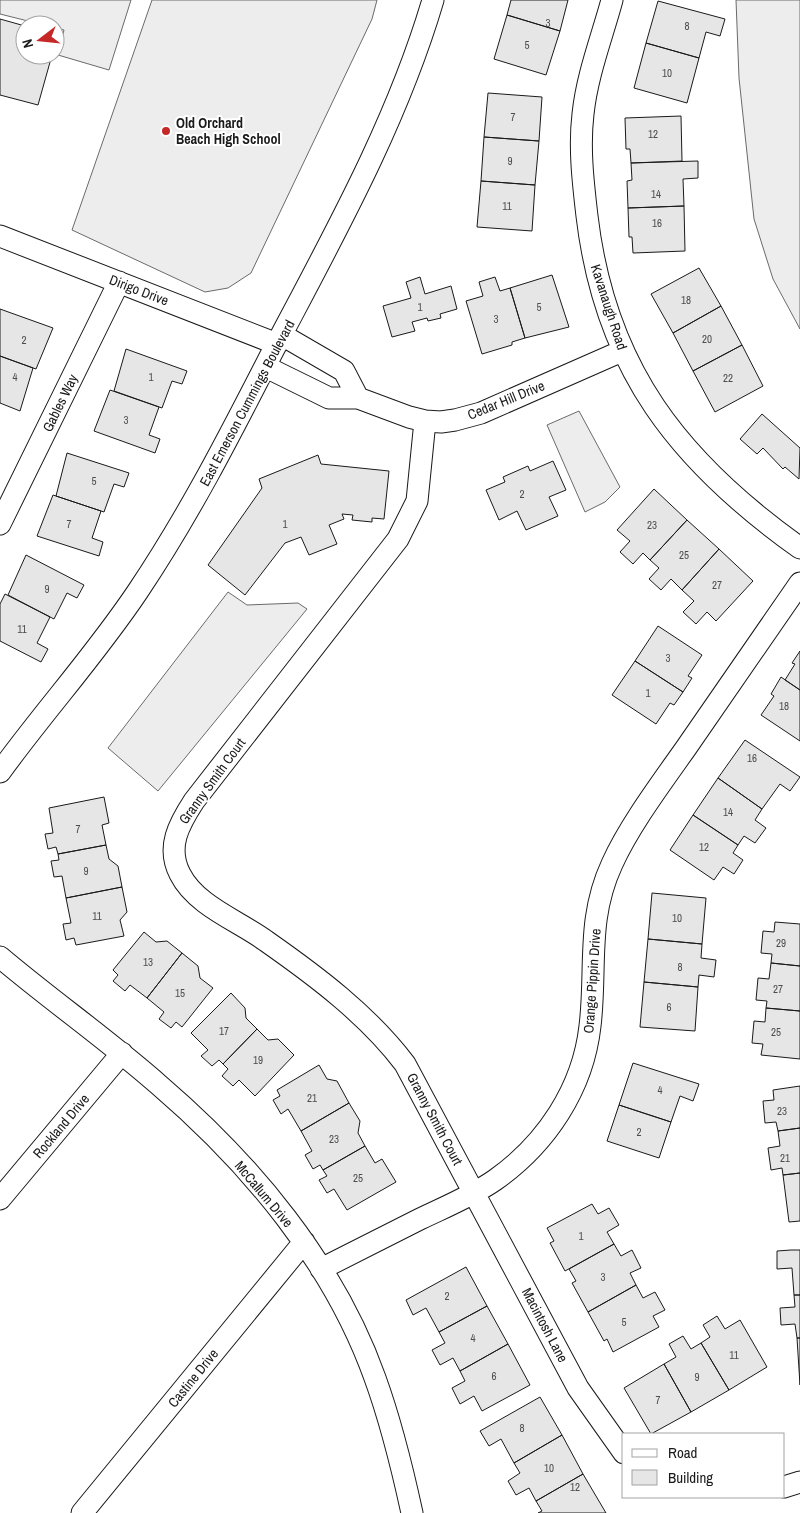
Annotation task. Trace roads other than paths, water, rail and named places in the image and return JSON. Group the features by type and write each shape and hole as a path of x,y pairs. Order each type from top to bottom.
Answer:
{"street":[{"name":"East Emerson Cummings Boulevard","path":"0,772 137,592 210,473 266,367 386,129 416,54 433,0"},
{"name":"Kavanaugh Road","path":"612,0 588,85 583,115 582,142 584,189 594,260 622,351 637,382 652,404 698,462 750,510 800,548"},
{"name":"Dirigo Drive","path":"0,236 119,282 279,340"},
{"name":"Gables Way","path":"0,524 119,282"},
{"path":"279,340 344,372 358,398"},
{"name":"Cedar Hill Drive","path":"266,367 329,398 358,398 424,421 456,420 481,412 622,351"},
{"name":"Granny Smith Court","path":"424,421 420,483 411,517 366,583 194,801 178,828 174,841 174,852 181,876 191,890 301,966 388,1042 405,1064 474,1193"},
{"name":"Orange Pippin Drive","path":"321,1269 474,1193 495,1180 541,1139 567,1099 586,1051 590,1024 595,924 605,883 612,864 665,778 800,584"},
{"name":"McCallum Drive","path":"0,957 162,1087 223,1146 281,1211 304,1242 349,1320 375,1377 398,1452 412,1513"},
{"name":"Rockland Drive","path":"0,1199 122,1053"},
{"name":"Macintosh Lane","path":"474,1193 578,1388 599,1421 622,1450"},
{"name":"Castine Drive","path":"82,1513 304,1242"},
{"path":"785,1487 800,1482"}],"place":[{"name":"Old Orchard Beach High School","path":"166,131"}]}
